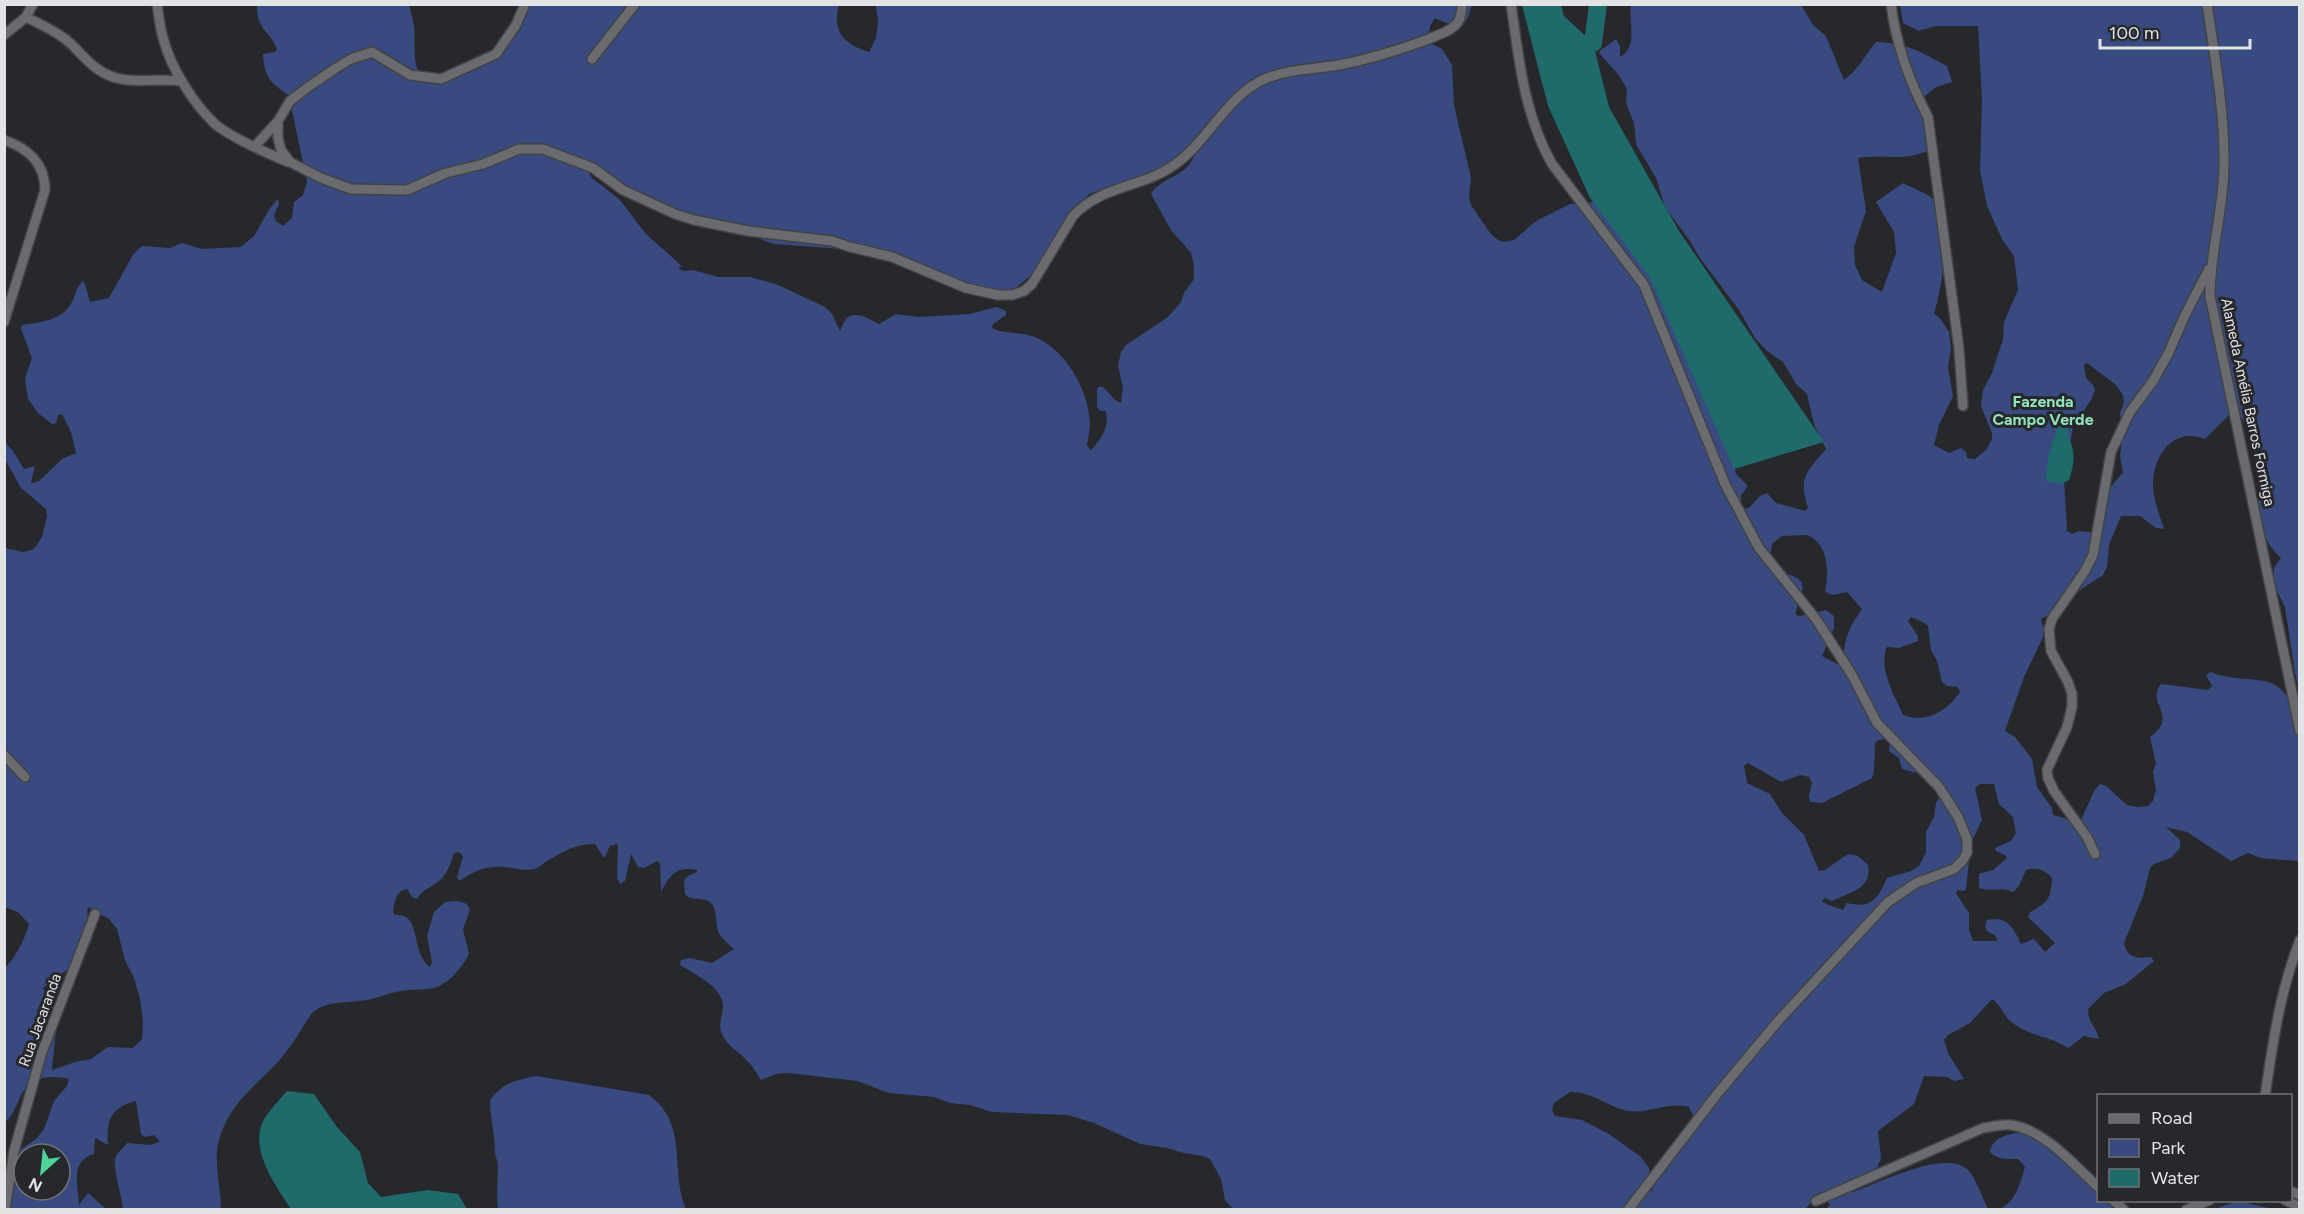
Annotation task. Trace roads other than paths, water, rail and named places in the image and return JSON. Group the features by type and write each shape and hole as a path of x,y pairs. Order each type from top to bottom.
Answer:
{"street":[{"path":"4,35 26,17 33,4"},
{"path":"157,4 164,42 182,81 215,124 321,178 351,189 407,190 446,172 483,164 519,149 543,148 593,168 623,190 675,214 748,231 832,241 892,257 966,288 998,295 1012,295 1024,291 1032,284 1073,216 1081,207 1101,194 1160,174 1176,164 1203,139 1233,103 1265,78 1287,71 1336,66 1383,57 1452,28 1459,21 1462,4"},
{"path":"255,146 278,122 290,101 351,59 372,52 410,75 441,79 495,54 516,25 525,4"},
{"path":"592,59 635,4"},
{"path":"1511,4 1521,77 1531,117 1541,143 1552,164 1644,285 1725,484 1758,548 1816,619 1852,675 1877,723 1939,787 1958,817 1967,839 1967,853 1954,869 1916,883 1888,902 1779,1020 1718,1093 1628,1209"},
{"path":"1891,4 1894,32 1915,91 1928,117 1959,349 1963,406"},
{"name":"Alameda Amélia Barros Formiga","path":"2207,4 2224,137 2221,209 2210,267 2210,296 2300,731"},
{"path":"26,17 54,31 70,43 93,67 104,73 125,80 182,81"},
{"path":"278,122 280,150 290,162"},
{"path":"4,140 27,151 38,162 45,177 45,190 4,322"},
{"path":"2095,854 2087,837 2048,778 2047,770 2067,727 2072,707 2072,694 2068,682 2051,651 2049,629 2052,620 2093,555 2111,452 2130,412 2153,381 2169,352 2210,267"},
{"path":"4,755 25,777"},
{"name":"Rua Jacaranda","path":"5,1209 14,1151 42,1052 95,914"},
{"path":"2265,1094 2277,1016 2287,972 2300,940"},
{"path":"1816,1201 1983,1128 2000,1125 2012,1125 2039,1137 2097,1186"},
{"path":"2186,1209 2205,1202"}],"water":[{"path":"1522,5 1561,5 1564,16 1593,43 1609,107 1679,231 1824,442 1734,469 1649,276 1590,198 1548,106"},
{"path":"2060,419 2068,422 2074,458 2069,480 2061,484 2046,481 2048,457"},
{"path":"287,1091 314,1094 337,1127 360,1152 368,1183 381,1197 428,1190 458,1194 467,1209 291,1209 265,1164 259,1139 266,1116"}],"waterway":[{"path":"1593,43 1598,4"}],"district":[{"name":"Fazenda Campo Verde","path":"2043,410"}]}
